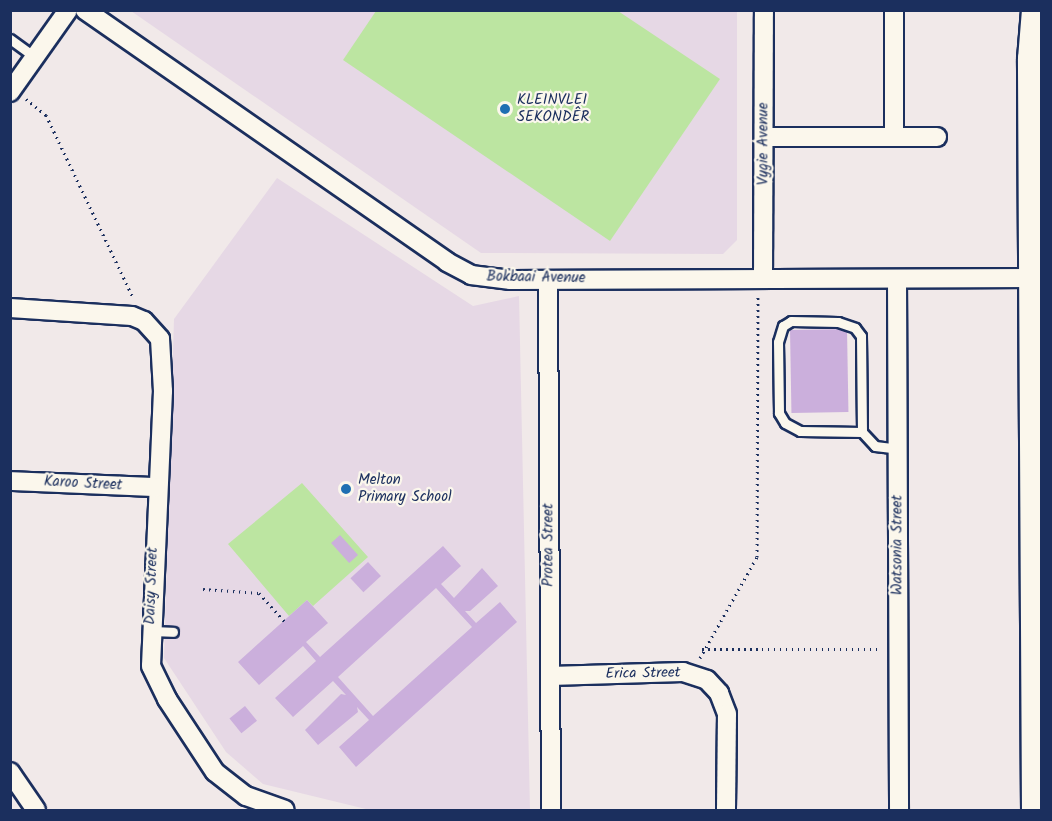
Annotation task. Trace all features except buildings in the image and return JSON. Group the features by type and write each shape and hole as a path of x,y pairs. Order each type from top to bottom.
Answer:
{"street":[{"path":"12,90 68,10"},
{"name":"Bokbaai Avenue","path":"85,10 447,262 491,280 760,277 1033,278"},
{"name":"Vygie Avenue","path":"760,277 764,137 764,10"},
{"path":"894,10 894,135"},
{"path":"1035,10 1031,59 1038,772 1035,810"},
{"path":"764,137 894,135 938,137"},
{"name":"Watsonia Street","path":"897,279 899,810"},
{"name":"Protea Street","path":"548,280 551,810"},
{"path":"10,308 138,318"},
{"name":"Daisy Street","path":"138,318 160,339 164,356 156,487 150,631 151,666 156,681 215,772 246,796 285,810"},
{"name":"Karoo Street","path":"10,481 156,487"},
{"name":"Erica Street","path":"550,676 683,672 696,675 719,693 727,714 726,810"},
{"path":"10,772 36,810"}],"lane":[{"path":"10,39 35,57"},
{"path":"862,432 800,431 785,423 779,413 778,342 783,326 791,321 838,322 855,328 861,336 862,432 874,446 898,449"},
{"path":"150,631 173,632"}],"path":[{"path":"12,90 46,115 138,318"},
{"path":"696,675 702,649 758,557 760,277"},
{"path":"203,589 259,593 284,621"},
{"path":"702,649 898,649"}],"shaded area":[{"name":"KLEINVLEI SEKONDÊR","path":"131,11 737,11 737,240 723,254 481,253"},
{"name":"Melton Primary School","path":"277,178 473,306 519,296 530,810 370,810 263,784 226,752 164,658 174,319"}],"green space":[{"path":"376,11 618,11 720,79 610,241 343,60"},
{"path":"302,483 368,557 313,606 307,600 289,616 228,544"}],"place":[{"name":"KLEINVLEI SEKONDÊR","path":"505,109"},
{"name":"Melton Primary School","path":"346,489"}]}
